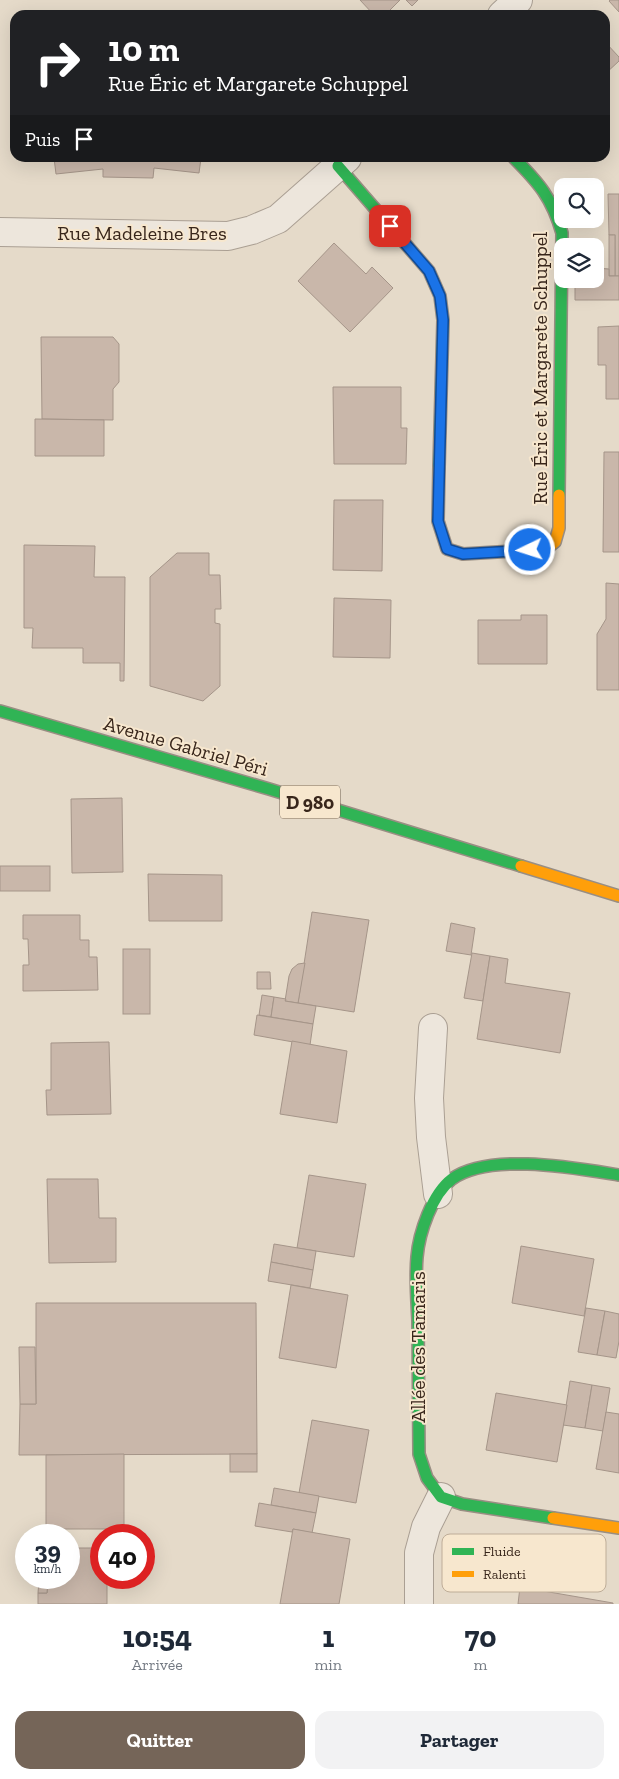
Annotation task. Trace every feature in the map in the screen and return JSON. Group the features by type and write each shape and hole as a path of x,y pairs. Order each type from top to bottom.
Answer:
{"street":[{"path":"507,10 518,0"},
{"name":"Rue Éric et Margarete Schuppel","path":"342,162 429,271 440,296 443,320 438,521 447,549 463,554 546,549 555,542 559,528 562,233 557,213 546,191 518,162"},
{"name":"Rue Madeleine Bres","path":"0,232 228,236 252,230 278,219 342,162"},
{"name":"Avenue Gabriel Péri","path":"0,711 619,896"},
{"path":"433,1028 429,1098 431,1136 438,1194"},
{"name":"Allée des Tamaris","path":"441,1497 427,1478 419,1454 417,1256 425,1221 438,1194 452,1179 470,1171 498,1164 556,1165 619,1175"},
{"path":"419,1604 419,1553 426,1527 441,1497 462,1504 489,1509 619,1528"}],"building":[{"path":"360,0 400,0 390,10 369,10"},
{"path":"406,0 418,0 412,6"},
{"path":"619,0 619,12 609,1"},
{"path":"610,47 619,57 619,61 610,69"},
{"path":"54,162 200,162 199,173 154,168 153,178 103,177 103,169 56,174"},
{"path":"608,194 619,194 619,276 615,276 615,235 609,235"},
{"path":"609,235 615,235 615,276 609,276"},
{"path":"334,243 366,274 372,267 393,288 350,332 298,281"},
{"path":"604,269 609,269 609,276 619,276 619,300 575,300 575,288 604,288"},
{"path":"619,326 619,399 606,399 606,365 598,365 598,327"},
{"path":"41,337 113,337 119,344 119,382 113,389 113,420 42,419"},
{"path":"333,387 401,387 401,428 407,428 406,464 334,464"},
{"path":"35,419 104,420 104,456 35,456"},
{"path":"604,452 619,452 619,552 603,552"},
{"path":"334,500 383,500 382,571 333,570"},
{"path":"24,545 95,546 94,577 125,577 124,681 120,681 120,663 83,663 83,648 32,648 33,628 24,628"},
{"path":"177,553 209,553 209,575 220,575 221,609 215,609 215,623 220,624 220,686 203,701 150,686 150,577"},
{"path":"606,583 619,584 619,690 597,690 597,634 606,619"},
{"path":"334,598 391,600 390,658 333,657"},
{"path":"521,615 547,615 547,664 478,664 478,620 521,620"},
{"path":"122,798 123,872 72,873 71,799"},
{"path":"0,866 50,866 50,891 0,891"},
{"path":"148,874 222,875 222,921 149,921"},
{"path":"312,912 369,920 354,1012 298,1003"},
{"path":"23,915 80,915 80,940 89,940 89,957 97,957 98,990 23,991 23,965 29,965 28,939 23,939"},
{"path":"451,923 475,928 471,955 446,951"},
{"path":"123,949 150,949 150,1014 123,1014"},
{"path":"472,953 490,956 483,1001 464,998"},
{"path":"490,956 508,959 505,983 570,993 560,1053 477,1039"},
{"path":"305,963 298,1003 285,1001 292,969 298,964"},
{"path":"257,972 270,972 271,989 257,989"},
{"path":"262,995 274,997 271,1017 259,1015"},
{"path":"274,997 286,999 285,1001 316,1006 313,1024 271,1017"},
{"path":"257,1015 313,1024 310,1045 254,1035"},
{"path":"292,1041 347,1051 337,1123 280,1114"},
{"path":"109,1042 111,1114 47,1115 46,1090 51,1090 51,1043"},
{"path":"309,1175 366,1184 354,1257 297,1248"},
{"path":"47,1179 98,1179 99,1218 116,1218 116,1262 49,1263"},
{"path":"274,1244 316,1251 313,1270 271,1262"},
{"path":"521,1246 594,1259 584,1316 512,1303"},
{"path":"271,1262 313,1270 310,1288 268,1281"},
{"path":"291,1285 348,1295 336,1368 279,1358"},
{"path":"36,1303 256,1303 257,1454 19,1455 20,1404 36,1404"},
{"path":"586,1308 605,1311 597,1355 578,1352"},
{"path":"605,1311 619,1314 619,1341 616,1358 597,1355"},
{"path":"19,1347 35,1347 36,1404 20,1404"},
{"path":"570,1381 592,1385 585,1428 563,1425"},
{"path":"592,1385 610,1388 603,1431 585,1428"},
{"path":"496,1393 567,1405 557,1462 486,1450"},
{"path":"606,1412 619,1414 619,1473 596,1469"},
{"path":"312,1420 369,1430 356,1503 299,1493"},
{"path":"124,1454 124,1524 90,1524 90,1529 80,1529 80,1524 46,1524 46,1455"},
{"path":"230,1454 257,1454 257,1472 230,1472"},
{"path":"274,1488 319,1496 316,1513 271,1505"},
{"path":"259,1503 316,1513 312,1533 293,1529 292,1532 255,1526"},
{"path":"293,1529 350,1539 339,1604 280,1604"},
{"path":"80,1548 90,1548 90,1589 107,1589 107,1604 38,1604 38,1593 47,1593 47,1589 80,1589"},
{"path":"38,1589 47,1589 47,1593 38,1593"},
{"path":"519,1592 549,1592 613,1603 613,1604 518,1604"}],"traffic: fast":[{"path":"518,162 531,175 549,200 562,233 559,495"},
{"path":"338,166 429,271 440,296 443,320 439,467"},
{"path":"0,711 269,789 521,866"},
{"path":"553,1518 462,1504 441,1497 427,1478 419,1454 416,1281 418,1247 428,1215 438,1194 452,1179 468,1171 488,1166 533,1164 619,1175"}],"traffic: slow":[{"path":"439,467 438,521 447,549 463,554 546,549 555,542 559,528 559,495"},
{"path":"521,866 619,896"},
{"path":"553,1518 619,1528"}],"route":[{"path":"390,226 429,271 440,296 443,320 438,521 447,549 463,554 530,550"}]}
